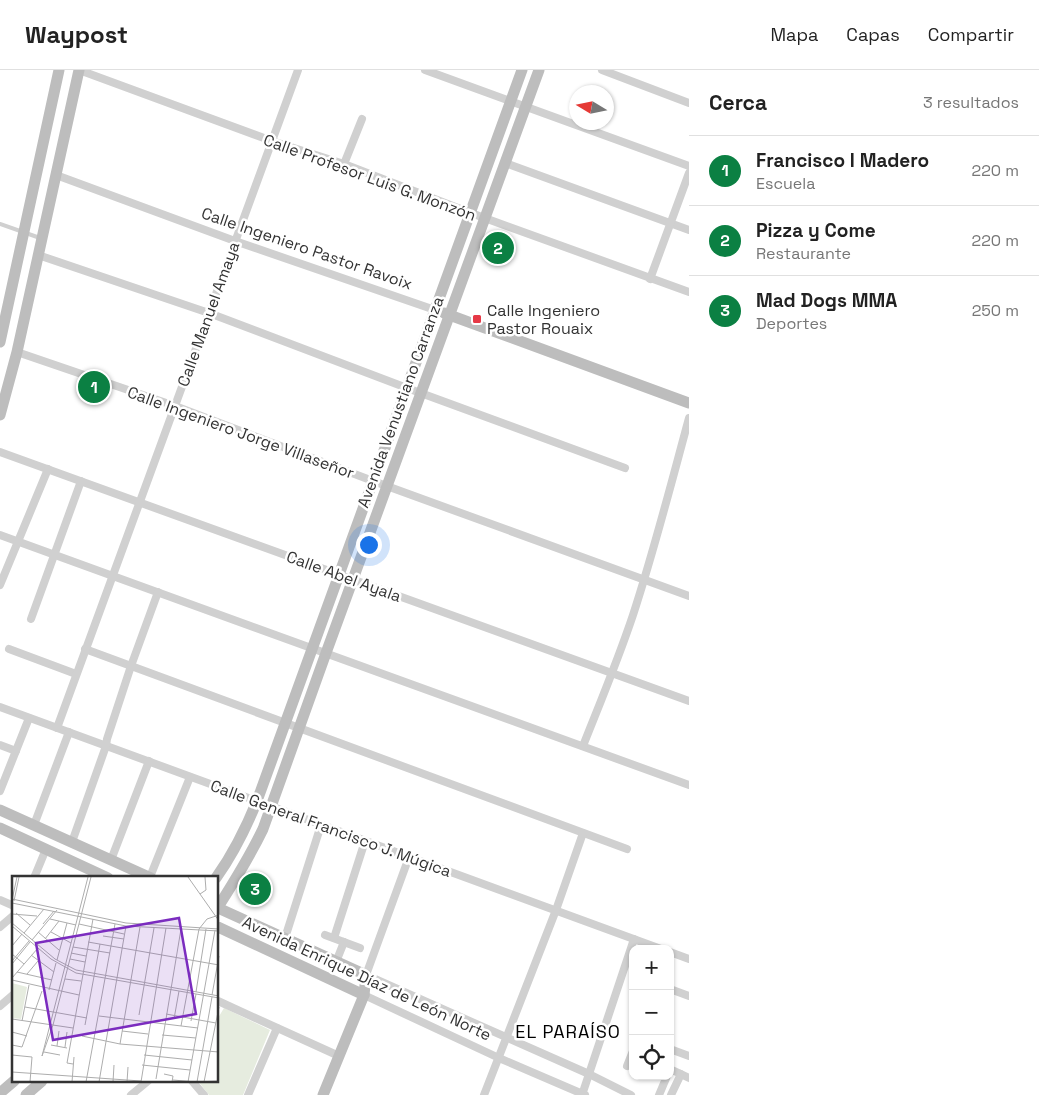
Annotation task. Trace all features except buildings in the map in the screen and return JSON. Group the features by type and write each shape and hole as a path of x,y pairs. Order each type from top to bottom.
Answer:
{"street":[{"path":"0,342 59,70"},
{"path":"0,415 17,352 79,70"},
{"name":"Calle Profesor Luis G. Monzón","path":"79,70 272,141 344,164 470,214 689,292"},
{"name":"Calle Manuel Amaya","path":"56,728 298,70"},
{"path":"425,70 689,166"},
{"name":"Avenida Venustiano Carranza","path":"217,876 234,849 257,801 522,70"},
{"name":"Avenida Venustiano Carranza","path":"219,906 240,873 263,829 298,728 539,70"},
{"path":"602,70 689,103"},
{"path":"344,164 362,119"},
{"path":"505,163 689,230"},
{"path":"650,279 689,173"},
{"name":"Calle Ingeniero Pastor Ravoix","path":"56,175 689,403"},
{"path":"38,254 209,313 625,468"},
{"name":"Calle Ingeniero Jorge Villaseñor","path":"17,352 175,406 387,486 689,596"},
{"path":"583,746 612,673 645,579 689,418"},
{"name":"Calle Abel Ayala","path":"0,452 689,701"},
{"path":"0,585 48,469"},
{"path":"31,619 81,481"},
{"path":"0,535 689,785"},
{"path":"72,842 158,592"},
{"path":"10,649 76,674"},
{"path":"85,649 627,849"},
{"name":"Calle General Francisco J. Múgica","path":"0,707 651,945"},
{"path":"0,792 29,718"},
{"path":"34,825 69,732"},
{"path":"0,745 16,751"},
{"path":"111,860 149,762"},
{"path":"150,876 190,777"},
{"path":"0,810 148,876"},
{"path":"285,938 321,824"},
{"path":"0,828 104,876"},
{"path":"484,1095 556,910 583,833"},
{"path":"334,938 366,840"},
{"path":"35,876 46,849"},
{"path":"323,1095 364,995 366,975 409,857"},
{"path":"0,900 12,905"},
{"name":"Avenida Enrique Díaz de León Norte","path":"219,908 589,1074 631,1095"},
{"path":"0,927 12,916"},
{"name":"Avenida Enrique Díaz de León Norte","path":"219,928 583,1095"},
{"path":"325,935 360,948"},
{"path":"583,1095 634,939"},
{"path":"336,962 344,942"},
{"path":"674,953 689,959"},
{"path":"673,990 689,996"},
{"path":"0,1006 12,996"},
{"path":"219,1005 277,1028 339,1056"},
{"path":"248,1095 277,1028"},
{"path":"674,1050 689,1056"},
{"path":"671,1095 685,1076"},
{"path":"659,1095 665,1080"},
{"path":"0,1093 13,1082"},
{"path":"131,1095 147,1082"},
{"path":"193,1082 204,1095"},
{"path":"26,1095 40,1088"}],"lane":[{"path":"0,224 42,239"}],"shaded area":[{"path":"224,1008 270,1030 243,1095 209,1095 199,1082 219,1082 219,1016"}],"place":[{"name":"Pizza y Come","path":"498,248"},
{"name":"Calle Ingeniero Pastor Rouaix","path":"477,319"},
{"name":"Francisco I Madero","path":"94,387"},
{"name":"Mad Dogs MMA","path":"255,889"}],"district":[{"name":"EL PARAÍSO","path":"568,1032"}]}
